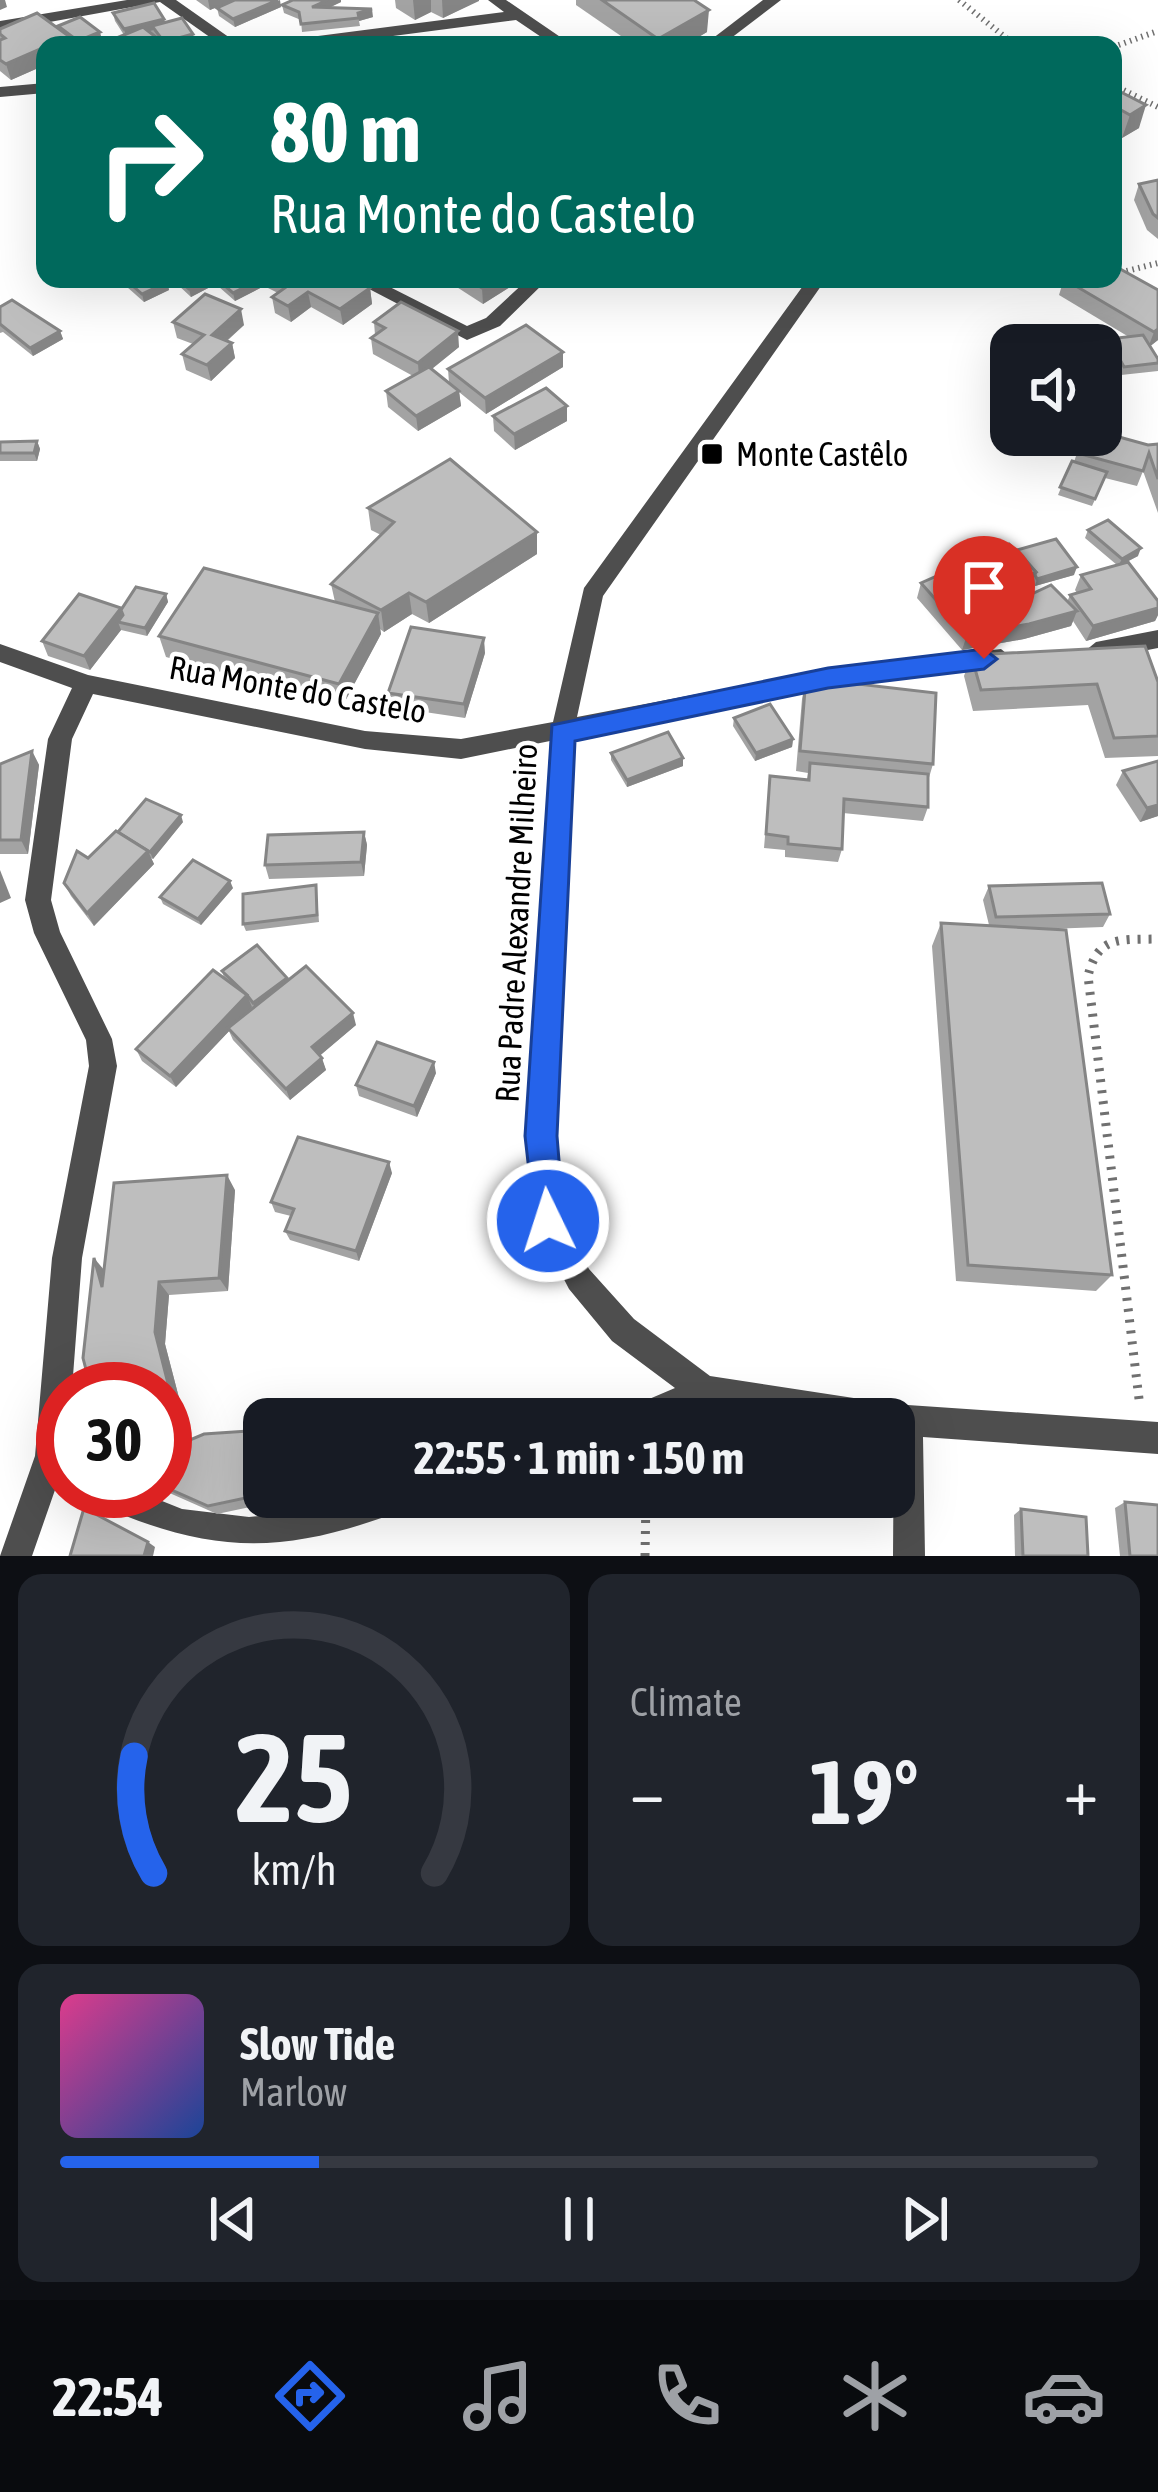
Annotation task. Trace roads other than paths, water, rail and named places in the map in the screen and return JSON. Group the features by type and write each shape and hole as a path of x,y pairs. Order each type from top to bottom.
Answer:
{"street":[{"path":"0,26 154,0"},
{"path":"166,0 219,36"},
{"path":"496,0 524,8 554,36"},
{"path":"724,36 773,0"},
{"path":"345,36 524,8"},
{"path":"0,92 36,89"},
{"path":"377,288 467,334 493,322 529,288"},
{"name":"Rua Padre Alexandre Milheiro","path":"751,1398 704,1391 623,1330 579,1279 548,1221 541,1136 562,733 592,594 811,288"},
{"path":"0,639 30,663"},
{"path":"1073,652 1158,639"},
{"name":"Rua Monte do Castelo","path":"0,653 86,684 365,740 461,749 828,678 1028,656"},
{"path":"62,1362 67,1258 104,1066 99,1039 47,933 38,900 60,739 86,684"},
{"path":"688,1398 704,1391"},
{"name":"Rua Padre Alexandre Milheiro","path":"915,1421 1151,1437"},
{"path":"16,1556 36,1509"},
{"path":"143,1518 211,1541 254,1544 334,1518"},
{"path":"906,1518 909,1556"}],"place":[{"name":"Monte Castêlo","path":"712,454"}]}
